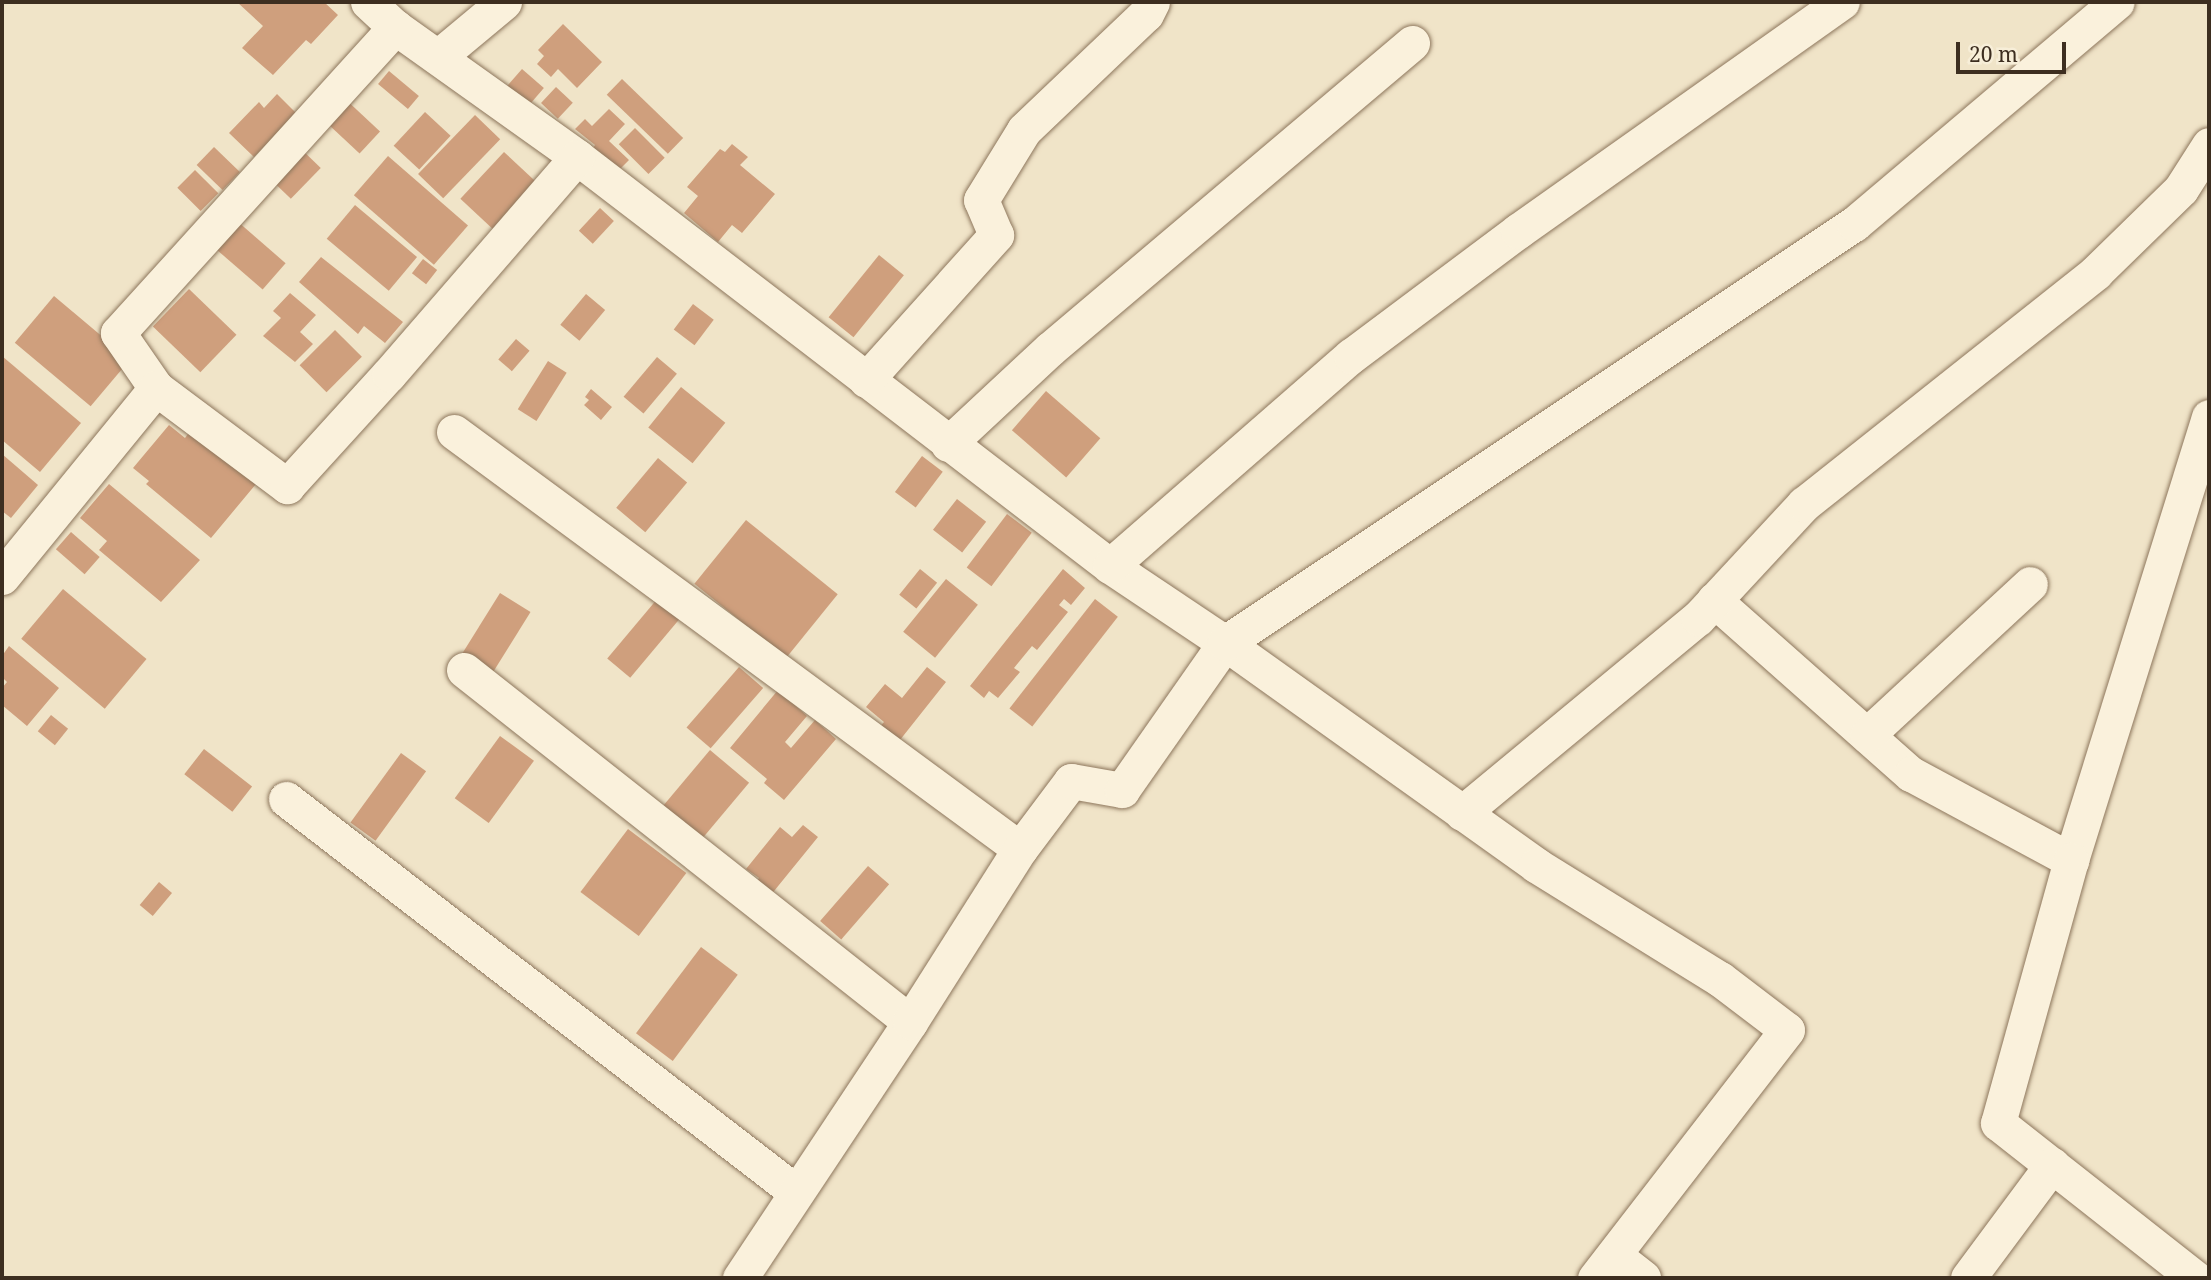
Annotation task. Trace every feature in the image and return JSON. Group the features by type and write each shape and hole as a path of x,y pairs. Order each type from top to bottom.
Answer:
{"street":[{"path":"368,2 395,27 576,157 948,444 1110,565 1225,643 1536,865 1720,979 1787,1030 1604,1267 1643,1278"},
{"path":"438,57 504,2"},
{"path":"866,380 996,235 981,200 1024,130 1146,14 1152,2"},
{"path":"1110,565 1351,356 1539,215 1842,2"},
{"path":"740,1278 910,1022 1020,849 1071,781 1122,790 1225,643 1854,224 2117,2"},
{"path":"395,27 118,333 156,388 287,486 389,374 576,157"},
{"path":"948,444 1050,349 1412,43"},
{"path":"1462,813 1698,618 1804,504 2095,273 2181,189 2209,145"},
{"path":"2,577 156,388"},
{"path":"2194,1278 1998,1123 2071,860 2209,417"},
{"path":"454,432 1020,849"},
{"path":"1867,735 2030,584"},
{"path":"1714,600 1911,774 2071,860"},
{"path":"464,670 910,1022"},
{"path":"286,799 796,1192"},
{"path":"1968,1278 2052,1165"}],"building":[{"path":"237,2 324,2 338,15 311,44 306,40 273,75 242,48 263,26"},
{"path":"563,24 602,62 577,88 558,69 551,77 537,64 544,56 538,50"},
{"path":"522,69 544,88 525,110 503,91"},
{"path":"389,71 419,96 408,109 378,84"},
{"path":"622,79 683,138 668,154 607,95"},
{"path":"556,87 573,103 558,119 541,103"},
{"path":"277,94 296,113 254,157 229,133 259,102 264,108"},
{"path":"342,96 380,131 360,153 322,118"},
{"path":"609,109 625,124 609,141 629,160 617,172 593,148 595,145 575,129 585,119 592,126"},
{"path":"425,112 451,136 419,170 394,146"},
{"path":"475,115 500,139 443,198 418,174"},
{"path":"635,128 665,158 648,174 619,144"},
{"path":"732,144 748,157 740,165 775,194 742,233 732,225 718,242 684,213 698,196 687,187 720,149 725,152"},
{"path":"297,145 321,168 291,199 267,176"},
{"path":"214,147 240,172 223,190 197,165"},
{"path":"504,152 536,182 493,229 460,199"},
{"path":"388,156 468,226 434,265 354,195"},
{"path":"195,170 218,193 201,211 177,188"},
{"path":"355,205 417,257 389,291 327,239"},
{"path":"600,208 614,221 593,244 579,231"},
{"path":"229,214 286,263 263,290 206,240"},
{"path":"879,255 904,275 854,337 829,317"},
{"path":"321,257 403,322 385,343 364,326 358,334 299,282"},
{"path":"423,259 437,270 426,284 412,273"},
{"path":"189,289 236,335 200,372 153,326"},
{"path":"290,293 316,315 300,332 313,344 295,362 263,336 281,318 273,311"},
{"path":"586,294 605,310 579,341 560,325"},
{"path":"54,296 130,360 91,406 15,343"},
{"path":"693,304 714,320 695,345 674,330"},
{"path":"335,330 362,357 327,392 300,365"},
{"path":"516,339 530,351 512,371 498,359"},
{"path":"2,356 81,423 40,472 2,440"},
{"path":"657,357 677,374 643,414 624,397"},
{"path":"548,361 567,373 536,421 518,409"},
{"path":"681,387 725,423 693,463 648,427"},
{"path":"591,389 612,407 601,420 584,405 589,400 585,397"},
{"path":"1046,391 1100,438 1066,477 1012,430"},
{"path":"169,425 185,438 191,430 256,484 211,538 146,484 149,481 133,468"},
{"path":"2,454 38,485 11,518 2,511"},
{"path":"922,456 943,472 916,508 895,492"},
{"path":"658,458 687,482 645,532 616,508"},
{"path":"109,484 200,560 161,602 99,550 107,541 80,518"},
{"path":"957,499 986,522 962,553 933,530"},
{"path":"1007,514 1032,533 991,586 967,568"},
{"path":"746,520 838,594 786,658 694,584"},
{"path":"71,532 100,557 85,574 56,549"},
{"path":"920,569 937,583 916,608 899,595"},
{"path":"1063,569 1085,588 1071,605 1064,599 1059,605 1068,612 1037,650 1032,646 1014,668 1020,672 998,698 989,691 984,698 970,686"},
{"path":"946,579 978,605 935,658 903,632"},
{"path":"63,589 146,659 105,709 21,639"},
{"path":"500,593 531,612 489,678 459,659"},
{"path":"658,598 681,617 630,678 607,659"},
{"path":"1095,599 1118,617 1032,726 1009,709"},
{"path":"9,646 59,688 27,726 2,705 2,688 7,682 2,677 2,656"},
{"path":"739,667 763,688 711,748 687,727"},
{"path":"927,667 946,682 896,745 877,730 884,722 866,707 885,684 902,698"},
{"path":"778,690 807,716 785,742 791,748 815,720 836,739 784,800 764,783 767,779 730,748"},
{"path":"51,715 68,729 55,745 38,731"},
{"path":"500,736 534,761 489,823 455,798"},
{"path":"204,749 252,787 232,812 184,774"},
{"path":"710,750 749,783 698,844 659,811"},
{"path":"401,753 426,771 376,841 350,823"},
{"path":"803,825 818,837 770,896 755,883 759,878 746,869 780,827 792,837"},
{"path":"628,829 686,873 639,936 580,892"},
{"path":"868,866 889,884 841,939 820,921"},
{"path":"159,882 172,893 153,916 140,905"},
{"path":"701,947 738,975 673,1061 636,1033"}]}
